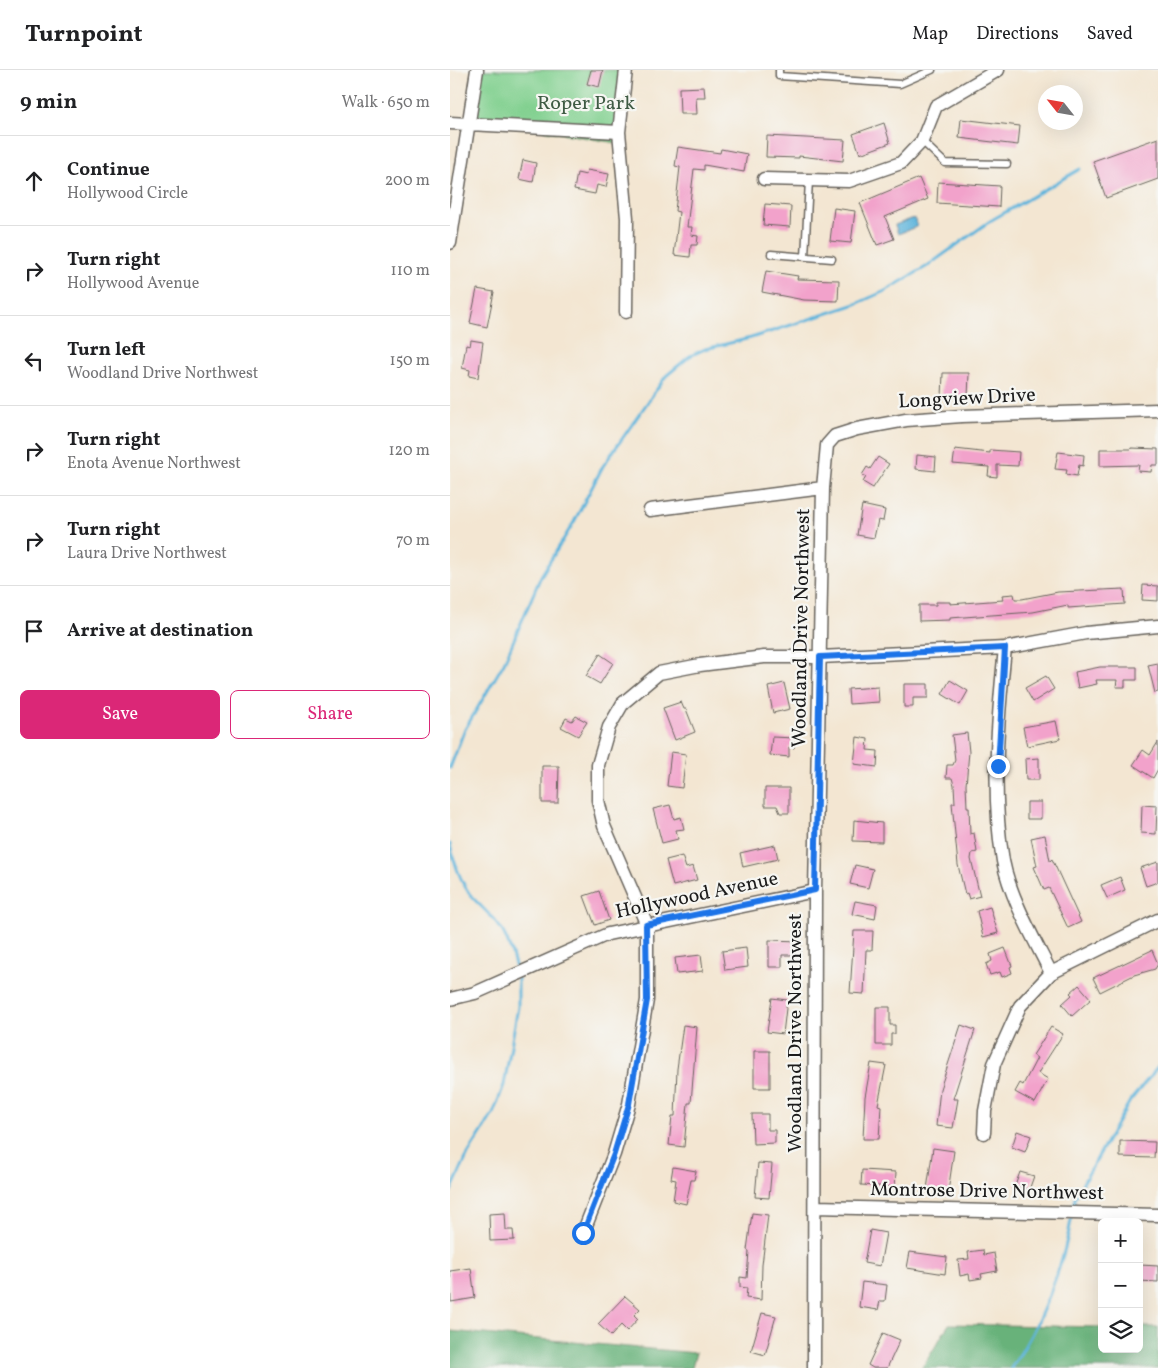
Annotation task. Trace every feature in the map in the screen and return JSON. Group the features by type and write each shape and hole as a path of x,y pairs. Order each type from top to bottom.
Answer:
{"street":[{"path":"450,243 467,123 477,70"},
{"path":"626,70 619,132 627,218 626,312"},
{"path":"764,179 849,181 901,162 922,141 936,106 998,70"},
{"path":"450,123 619,132"},
{"name":"Longview Drive","path":"823,488 826,445 835,436 857,429 906,420 962,416 1158,410"},
{"path":"650,510 823,488"},
{"name":"Woodland Drive Northwest","path":"814,1368 816,1207 815,890 823,488"},
{"path":"583,1233 614,1154 629,1104 647,1000 646,925 604,826 598,800 598,764 609,727 623,703 660,673 700,665 764,657 820,657 1005,648 1086,633 1158,626"},
{"path":"1005,648 998,766 999,826 1004,862 1024,921 1051,972"},
{"name":"Hollywood Avenue","path":"450,999 475,993 608,934 815,890"},
{"path":"984,1133 985,1111 994,1064 1003,1039 1020,1006 1051,972 1158,920"},
{"name":"Montrose Drive Northwest","path":"816,1207 1158,1215"}],"lane":[{"path":"779,70 779,76 900,84 932,70"},
{"path":"922,141 945,162 1007,164"},
{"path":"805,257 809,180"},
{"path":"771,254 832,260"}],"green space":[{"name":"Roper Park","path":"476,70 625,70 616,143 468,117"},
{"path":"949,1324 1098,1327 1098,1353 1143,1353 1143,1327 1158,1327 1158,1368 922,1368"},
{"path":"450,1331 696,1353 692,1368 450,1368"}],"water":[{"path":"914,218 918,226 898,234 895,225"}],"building":[{"path":"591,70 603,70 599,87 587,84"},
{"path":"704,87 705,97 696,97 697,114 680,114 679,88"},
{"path":"961,119 1020,126 1018,145 959,138"},
{"path":"884,123 890,143 860,154 853,134"},
{"path":"767,136 845,140 843,161 799,156 799,158 766,157"},
{"path":"1158,138 1158,179 1106,198 1093,161"},
{"path":"678,147 720,153 721,149 747,154 744,172 704,165 704,170 694,169 687,227 692,227 691,235 698,236 697,245 691,245 690,257 674,255 679,212 675,211 680,167 675,166"},
{"path":"523,160 536,163 533,182 519,179"},
{"path":"587,170 609,174 606,187 597,185 595,194 574,190 577,173 586,175"},
{"path":"919,178 928,199 885,217 894,239 877,245 860,203"},
{"path":"938,182 1000,186 999,207 937,203"},
{"path":"765,204 791,206 790,227 763,225"},
{"path":"834,208 855,211 851,243 830,241"},
{"path":"766,271 798,276 797,279 839,280 838,301 804,300 762,292"},
{"path":"477,289 494,292 487,327 470,323"},
{"path":"471,340 483,342 478,378 469,376 470,370 462,368 466,345 470,346"},
{"path":"943,373 969,373 968,397 942,397"},
{"path":"955,449 990,453 990,450 1019,452 1018,466 997,465 997,477 988,476 989,467 953,464"},
{"path":"1100,449 1158,449 1158,465 1152,465 1151,472 1138,471 1139,465 1100,466"},
{"path":"1058,452 1084,455 1083,466 1079,465 1077,476 1066,474 1067,470 1055,469"},
{"path":"917,455 936,457 935,471 916,469"},
{"path":"878,457 889,464 873,488 863,482 866,477 862,475 867,467 870,469"},
{"path":"862,505 885,510 883,521 878,520 874,538 857,535"},
{"path":"1143,585 1158,586 1158,601 1142,600"},
{"path":"1124,589 1125,604 1068,608 1068,605 1033,612 919,621 919,605 936,605 936,602 950,602 950,604 1003,600 1002,595 1014,594 1015,599 1022,599 1058,592"},
{"path":"600,654 613,663 600,684 586,676"},
{"path":"1158,663 1158,692 1155,693 1148,665"},
{"path":"1100,667 1137,667 1137,680 1125,680 1125,687 1116,687 1117,680 1096,680 1097,684 1078,688 1075,672"},
{"path":"1046,676 1054,689 1033,702 1025,688"},
{"path":"950,680 968,691 960,705 942,694"},
{"path":"784,683 790,709 773,713 768,687"},
{"path":"904,684 928,684 928,698 913,698 913,707 904,707"},
{"path":"878,687 879,702 849,704 848,689"},
{"path":"681,702 684,709 686,709 695,732 675,740 663,708"},
{"path":"576,716 587,722 578,736 561,727 566,718 572,721"},
{"path":"1056,721 1060,739 1027,746 1023,727"},
{"path":"967,733 969,752 966,785 967,807 969,807 970,834 974,833 977,852 972,853 971,859 980,896 969,899 967,893 965,894 958,865 952,803 955,803 954,785 952,778 946,778 947,765 953,765 955,760 952,735"},
{"path":"772,737 795,738 794,748 789,747 789,757 770,755"},
{"path":"857,737 868,739 867,750 878,751 877,767 854,764"},
{"path":"1158,742 1158,769 1153,778 1133,765 1143,750 1150,755"},
{"path":"671,752 686,754 682,788 667,786"},
{"path":"1039,758 1039,780 1026,780 1025,759"},
{"path":"542,766 559,766 558,803 542,803"},
{"path":"765,788 789,788 789,813 780,813 777,806 765,806"},
{"path":"1027,802 1041,802 1041,819 1027,819"},
{"path":"670,805 674,819 681,817 684,829 676,830 678,839 662,843 653,809"},
{"path":"1142,805 1157,806 1156,834 1141,833"},
{"path":"854,820 882,823 882,842 853,841"},
{"path":"1045,835 1050,861 1052,859 1081,922 1068,928 1049,888 1044,890 1034,867 1037,866 1031,838"},
{"path":"775,845 778,859 743,867 740,853"},
{"path":"682,856 686,868 693,866 697,880 673,886 666,860"},
{"path":"1158,862 1158,882 1146,886 1140,868"},
{"path":"855,865 873,869 868,888 850,884"},
{"path":"1120,877 1125,890 1107,898 1101,885"},
{"path":"599,891 609,920 595,925 584,896"},
{"path":"855,901 877,905 875,919 852,914"},
{"path":"990,907 998,933 983,937 977,911"},
{"path":"854,931 873,931 872,950 866,950 864,994 850,993"},
{"path":"769,940 801,941 801,955 782,955 782,967 769,967"},
{"path":"746,948 748,967 725,970 722,951"},
{"path":"1005,948 1012,966 1010,967 1012,973 1002,977 1000,972 990,975 986,964 992,961 990,954"},
{"path":"1152,950 1158,964 1155,969 1134,975 1100,992 1093,978"},
{"path":"701,955 703,971 677,974 675,958"},
{"path":"1079,985 1091,999 1072,1016 1062,1004"},
{"path":"772,998 787,1000 783,1034 767,1032"},
{"path":"876,1007 890,1007 890,1025 895,1025 895,1034 891,1034 891,1045 876,1045"},
{"path":"683,1025 697,1027 691,1103 688,1103 684,1147 669,1145 672,1116 675,1116 677,1069"},
{"path":"961,1025 975,1030 953,1099 958,1099 953,1128 936,1126 940,1089"},
{"path":"1051,1027 1063,1034 1038,1073 1048,1079 1035,1103 1015,1092 1020,1083 1023,1085 1037,1058 1033,1055"},
{"path":"754,1051 770,1051 770,1088 754,1088"},
{"path":"871,1063 886,1065 878,1105 881,1106 879,1139 863,1139 865,1097"},
{"path":"752,1114 768,1114 768,1130 775,1130 775,1143 753,1144"},
{"path":"1017,1131 1031,1136 1025,1152 1012,1147"},
{"path":"1120,1141 1155,1142 1154,1158 1120,1157"},
{"path":"933,1148 954,1151 948,1192 927,1189"},
{"path":"758,1163 772,1164 769,1198 755,1197"},
{"path":"673,1167 696,1171 694,1180 691,1180 686,1204 673,1201 676,1180 671,1179"},
{"path":"862,1170 896,1172 895,1187 861,1185"},
{"path":"1020,1172 1034,1176 1029,1190 1015,1186"},
{"path":"505,1213 506,1230 513,1230 514,1240 490,1241 489,1214"},
{"path":"752,1213 768,1215 762,1265 761,1300 746,1298 747,1288 740,1287 740,1277 747,1278 749,1251 747,1250"},
{"path":"870,1230 886,1233 880,1266 864,1263"},
{"path":"983,1250 984,1255 994,1253 997,1271 981,1274 982,1278 970,1280 969,1274 960,1276 958,1260 969,1259 968,1252"},
{"path":"910,1252 947,1257 945,1274 907,1268"},
{"path":"1143,1265 1158,1266 1158,1282 1143,1281"},
{"path":"471,1268 475,1298 451,1302 450,1271"},
{"path":"862,1282 887,1285 885,1301 880,1301 878,1310 859,1307"},
{"path":"625,1296 640,1309 634,1315 638,1319 627,1331 621,1325 611,1336 598,1324"},
{"path":"762,1313 776,1316 765,1355 751,1351"},
{"path":"883,1333 900,1340 887,1368 873,1368 868,1365"}],"waterway":[{"path":"450,768 464,731 504,663 541,576 574,522 603,466 666,376 690,356 705,349 751,338 856,304 885,291 926,267 990,221 1080,169"},
{"path":"450,844 464,885 472,897 500,927 509,946 517,972"},
{"path":"450,1193 468,1154 493,1114 504,1085 518,1007 518,978"},
{"path":"1073,1209 1075,1197 1130,1101 1158,1067"},
{"path":"1011,1368 1032,1334 1057,1275 1072,1215"}],"route":[{"path":"583,1233 614,1154 629,1104 647,1000 646,925 815,890 820,657 1005,648 998,766"}]}
